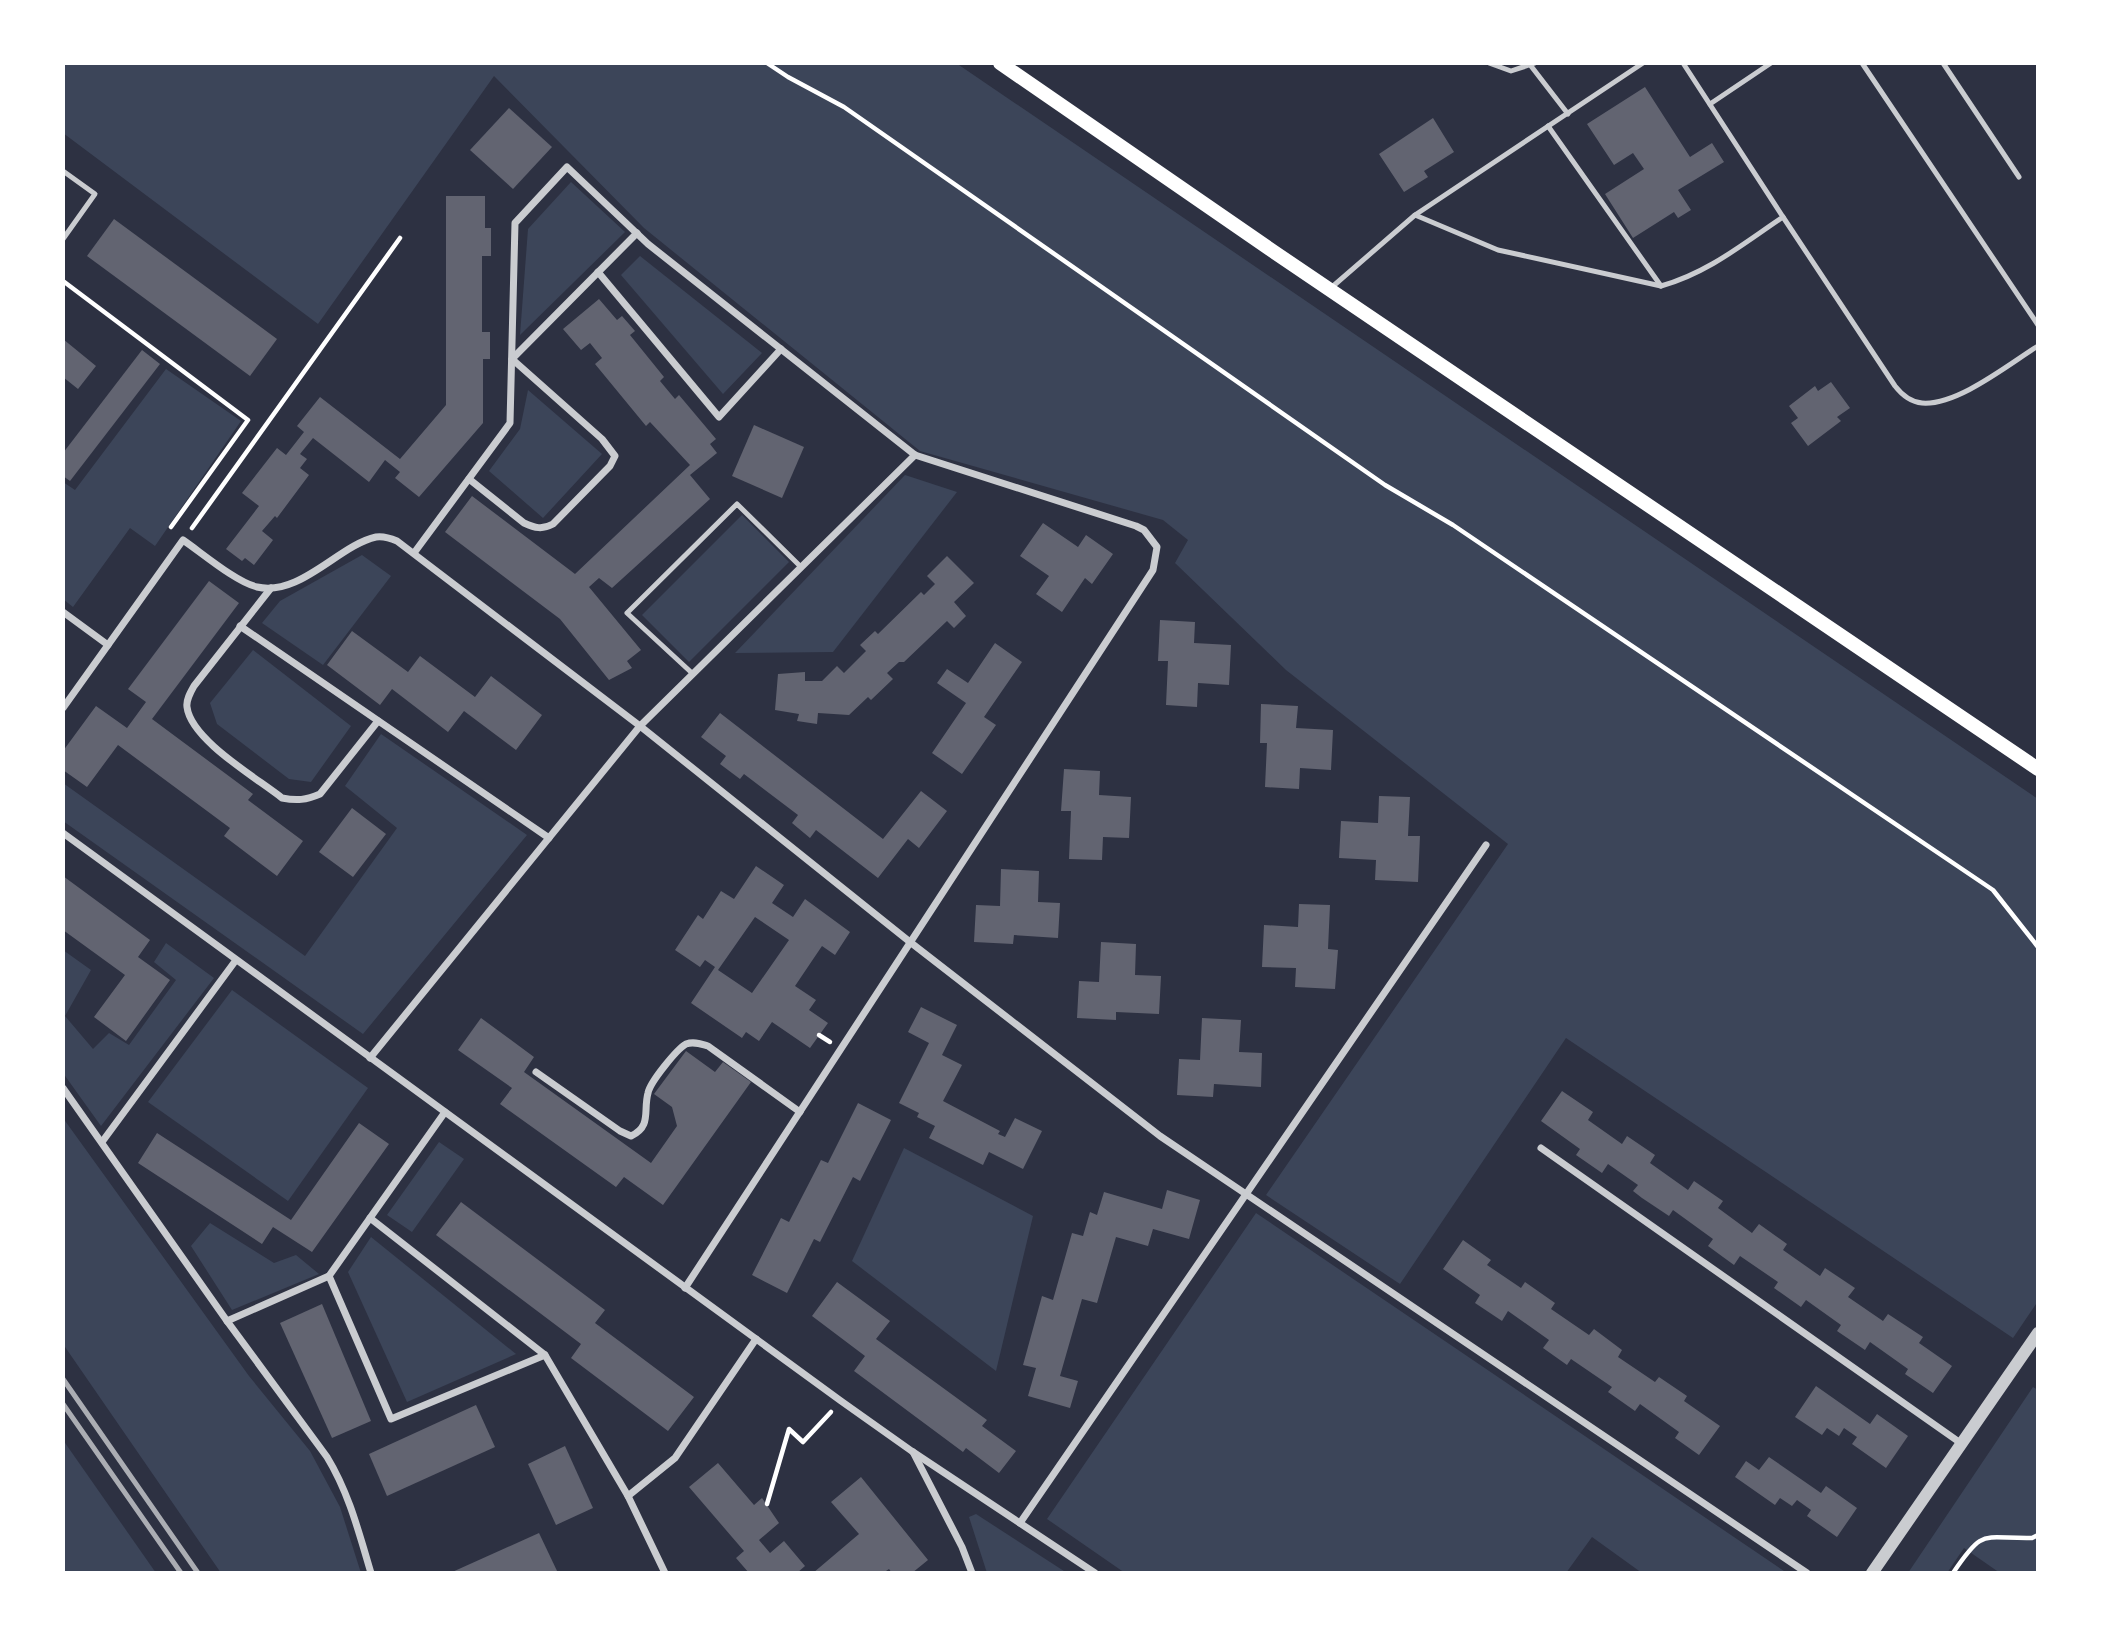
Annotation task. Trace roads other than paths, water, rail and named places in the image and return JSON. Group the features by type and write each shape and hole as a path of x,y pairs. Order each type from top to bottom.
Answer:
{"main road":[{"path":"1000,63 2038,769"}],"street":[{"path":"414,554 510,423 516,223 567,167 637,233 915,455 1118,519 1144,530 1157,547 1153,570 685,1288"},
{"path":"512,359 637,233"},
{"path":"598,272 719,417 781,349"},
{"path":"469,479 524,523 535,528 546,528 610,466 615,456 602,439 512,359"},
{"path":"370,1058 640,726 915,455"},
{"path":"63,708 183,540 253,586 271,588 305,577 376,537 397,541 640,726 910,942 1160,1136 1807,1573"},
{"path":"271,588 188,696 187,706 198,729 209,742 282,798 296,801 320,794 378,721"},
{"path":"63,612 108,645"},
{"path":"240,626 549,838"},
{"path":"63,833 912,1452 1095,1573"},
{"path":"1020,1523 1248,1196 1486,845"},
{"path":"102,1142 236,960"},
{"path":"536,1072 631,1136 639,1133 646,1124 648,1091 654,1082 675,1054 687,1044 698,1042 708,1046 800,1112"},
{"path":"63,1088 227,1321 327,1457 340,1479 371,1573"},
{"path":"227,1321 329,1276 445,1112"},
{"path":"1541,1148 1962,1445"},
{"path":"370,1218 545,1355 628,1496 664,1573"},
{"path":"329,1276 391,1419 545,1355"},
{"path":"1872,1573 2038,1333"},
{"path":"628,1496 675,1458 756,1339"},
{"path":"912,1452 962,1547 972,1573"}],"lane":[{"path":"1489,63 1511,71 1533,64 1567,114"},
{"path":"1329,289 1415,215 1643,63"},
{"path":"1683,63 1895,387 1905,398 1920,404 1942,401 1971,388 2038,346"},
{"path":"1710,104 1771,63"},
{"path":"1863,63 2038,324"},
{"path":"1943,63 2019,177"},
{"path":"1548,126 1661,286"},
{"path":"63,170 95,194 63,239"},
{"path":"1415,215 1498,250 1661,286 1687,279 1711,266 1783,216"},
{"path":"693,674 627,613 737,504 801,567"}],"railway":[{"path":"63,1379 198,1573"},
{"path":"63,1404 181,1573"}]}
